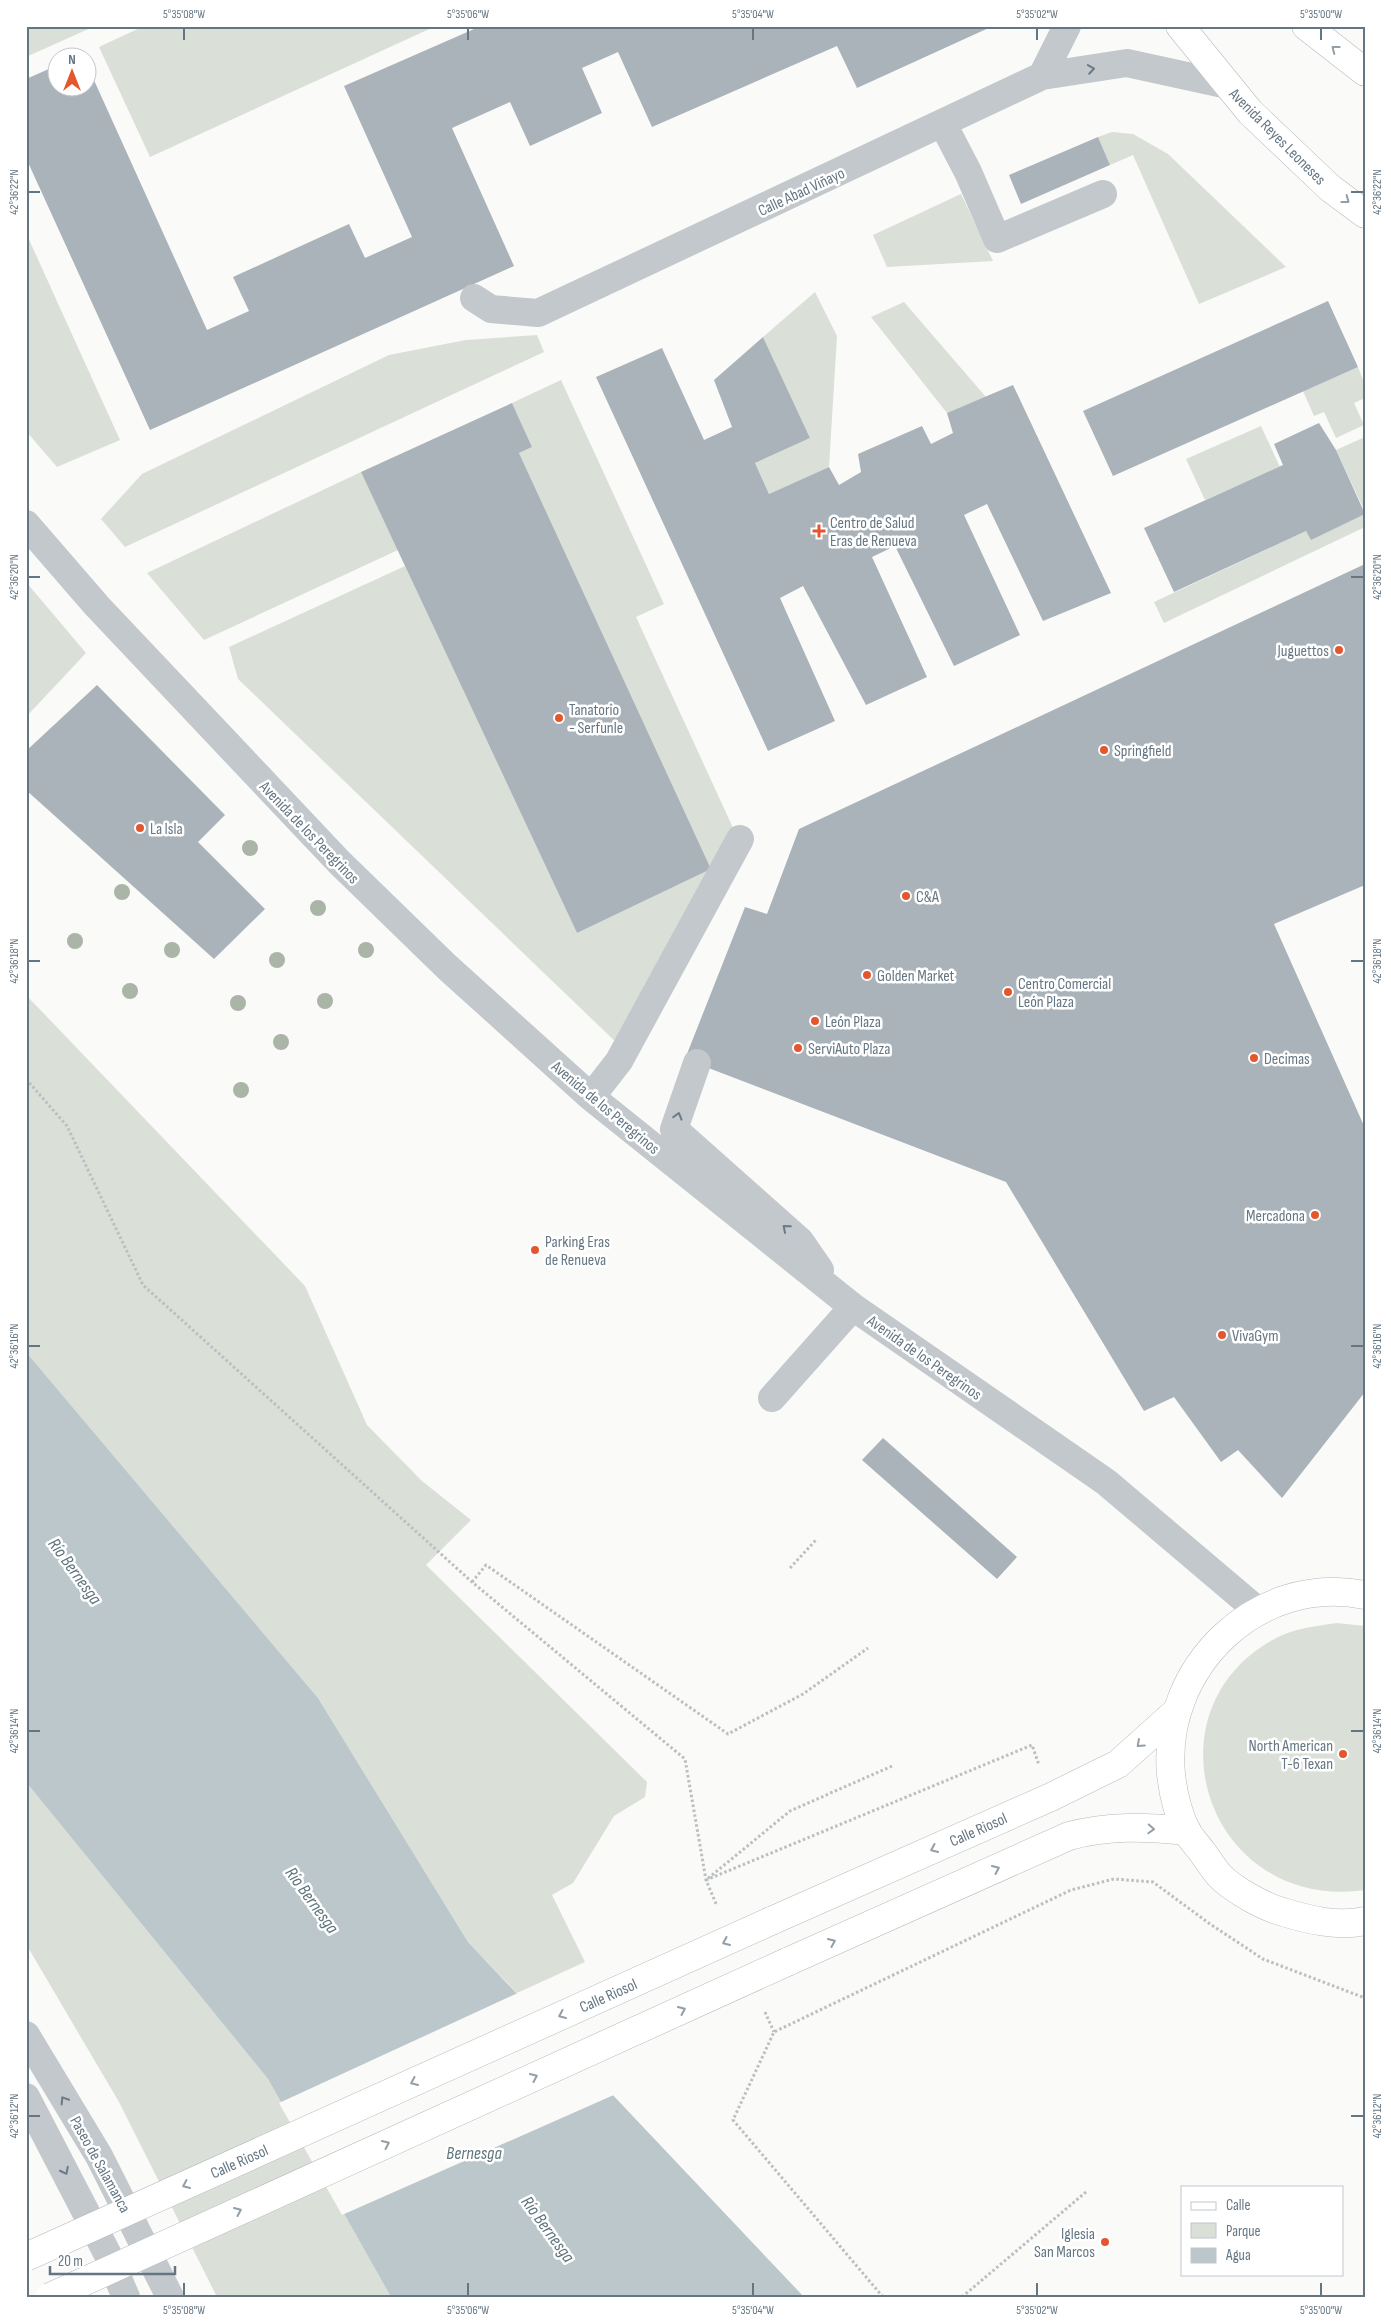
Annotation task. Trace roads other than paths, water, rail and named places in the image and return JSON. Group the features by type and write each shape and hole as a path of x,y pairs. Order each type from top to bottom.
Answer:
{"main road":[{"name":"Avenida Reyes Leoneses","path":"1180,26 1250,112 1324,182 1365,214"},
{"path":"1306,26 1365,72"},
{"path":"1365,1595 1347,1591 1301,1594 1257,1610 1222,1637 1193,1671 1176,1712 1169,1752 1173,1793 1187,1831 1219,1876 1264,1907 1317,1922 1365,1921"},
{"name":"Calle Riosol","path":"26,2257 1051,1797 1118,1764 1176,1712"},
{"path":"50,2297 1069,1836 1098,1829 1126,1827 1187,1831"}],"street":[{"path":"1042,76 1067,26"},
{"name":"Calle Abad Viñayo","path":"474,298 491,309 519,313 538,313 559,305 1042,76 1127,63 1228,85"},
{"path":"943,124 968,172 997,239 1103,194"},
{"name":"Avenida de los Peregrinos","path":"26,524 103,613 339,862 447,967 591,1097 844,1300 1106,1482 1257,1610"},
{"path":"591,1097 619,1061 740,839"},
{"path":"697,1063 674,1129 800,1240 844,1300 772,1398"},
{"name":"Paseo de Salamanca","path":"26,2035 99,2156 170,2297"},
{"path":"26,2097 107,2253 126,2297"}],"water":[{"name":"Bernesga","path":"26,1352 318,1698 468,1942 804,2297 391,2297 268,2079 26,1782"}],"place":[{"name":"Centro de Salud Eras de Renueva","path":"819,531"},
{"name":"Juguettos","path":"1339,650"},
{"name":"Tanatorio - Serfunle","path":"559,718"},
{"name":"Springfield","path":"1104,750"},
{"name":"La Isla","path":"140,828"},
{"name":"C&A","path":"906,896"},
{"name":"Golden Market","path":"867,975"},
{"name":"Centro Comercial León Plaza","path":"1008,992"},
{"name":"León Plaza","path":"815,1021"},
{"name":"ServiAuto Plaza","path":"798,1048"},
{"name":"Decimas","path":"1254,1058"},
{"name":"Mercadona","path":"1315,1215"},
{"name":"Parking Eras de Renueva","path":"535,1250"},
{"name":"VivaGym","path":"1222,1335"},
{"name":"North American T-6 Texan","path":"1343,1754"},
{"name":"Iglesia San Marcos","path":"1105,2242"}],"water label":[{"name":"Río Bernesga","path":"75,1571"},
{"name":"Río Bernesga","path":"312,1900"},
{"name":"Río Bernesga","path":"548,2229"}]}
